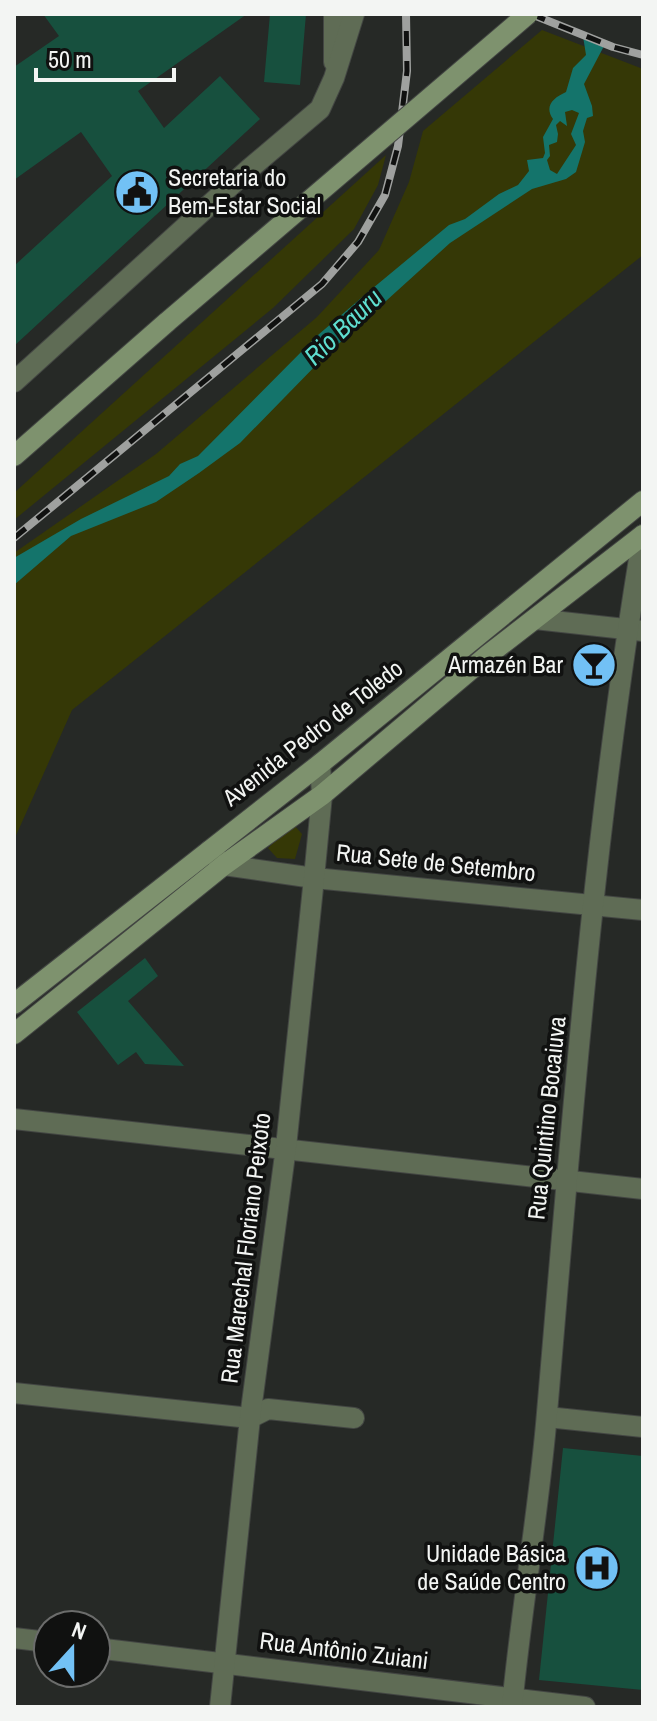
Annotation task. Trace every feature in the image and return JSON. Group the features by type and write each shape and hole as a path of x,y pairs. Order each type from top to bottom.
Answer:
{"main road":[{"path":"14,456 528,14"},
{"name":"Avenida Pedro de Toledo","path":"14,1034 216,858 233,830 320,764 643,501"},
{"name":"Avenida Pedro de Toledo","path":"14,1004 216,858 322,795 488,655 643,535"},
{"path":"475,637 488,655"}],"street":[{"path":"334,14 334,78"},
{"path":"14,382 248,170 320,109 334,78 354,14"},
{"name":"Rua Quintino Bocaiuva","path":"512,1702 547,1417 566,1181 594,905 635,631 643,535"},
{"path":"535,619 635,631"},
{"name":"Rua Marechal Floriano Peixoto","path":"220,1707 250,1418 286,1147 322,795 320,764"},
{"name":"Rua Sete de Setembro","path":"216,858 314,878 643,910"},
{"path":"14,1119 643,1189"},
{"path":"14,1393 250,1418 268,1409 354,1418"},
{"path":"547,1417 643,1427"},
{"name":"Rua Antônio Zuiani","path":"112,1650 512,1702 585,1707"}],"shaded area":[{"path":"542,30 643,69 643,255 72,710 14,840 14,553 156,454 317,317 379,250 409,182 423,131"},
{"path":"386,155 378,185 354,229 273,308 14,520 14,493"},
{"path":"293,824 302,834 295,859 277,858 268,848"}],"water":[{"name":"Rio Bauru","path":"583,36 604,46 584,84 593,116 587,118 583,131 585,142 576,172 566,179 532,189 450,243 323,358 240,443 156,502 71,536 14,585 14,558 81,519 169,476 180,464 198,456 318,335 367,293 449,225 465,219 499,194 518,185 529,171 527,160 543,158 543,137 553,119 550,106 566,92 573,68 586,55","holes":["572,110 579,113 571,134 576,145 557,174 550,170 547,160 550,156 549,145 557,142 556,125 560,121 567,126 565,112"]}],"building":[{"path":"43,14 247,14 138,91 164,128 220,76 260,119 14,346 14,266 112,176 81,132 14,180 14,67 59,36"},
{"path":"270,14 306,14 300,85 264,82"},
{"path":"145,958 158,976 128,1001 184,1066 145,1064 136,1052 118,1065 77,1012"},
{"name":"Unidade Básica de Saúde Centro","path":"563,1448 643,1456 643,1690 539,1680"}],"railway":[{"path":"14,538 322,284 358,242 385,195 398,146 407,71 406,14"},
{"path":"531,14 613,47 643,55"}],"place":[{"name":"Secretaria do Bem-Estar Social","path":"137,192"},
{"name":"Armazén Bar","path":"594,665"},
{"name":"Unidade Básica de Saúde Centro","path":"597,1568"}]}
